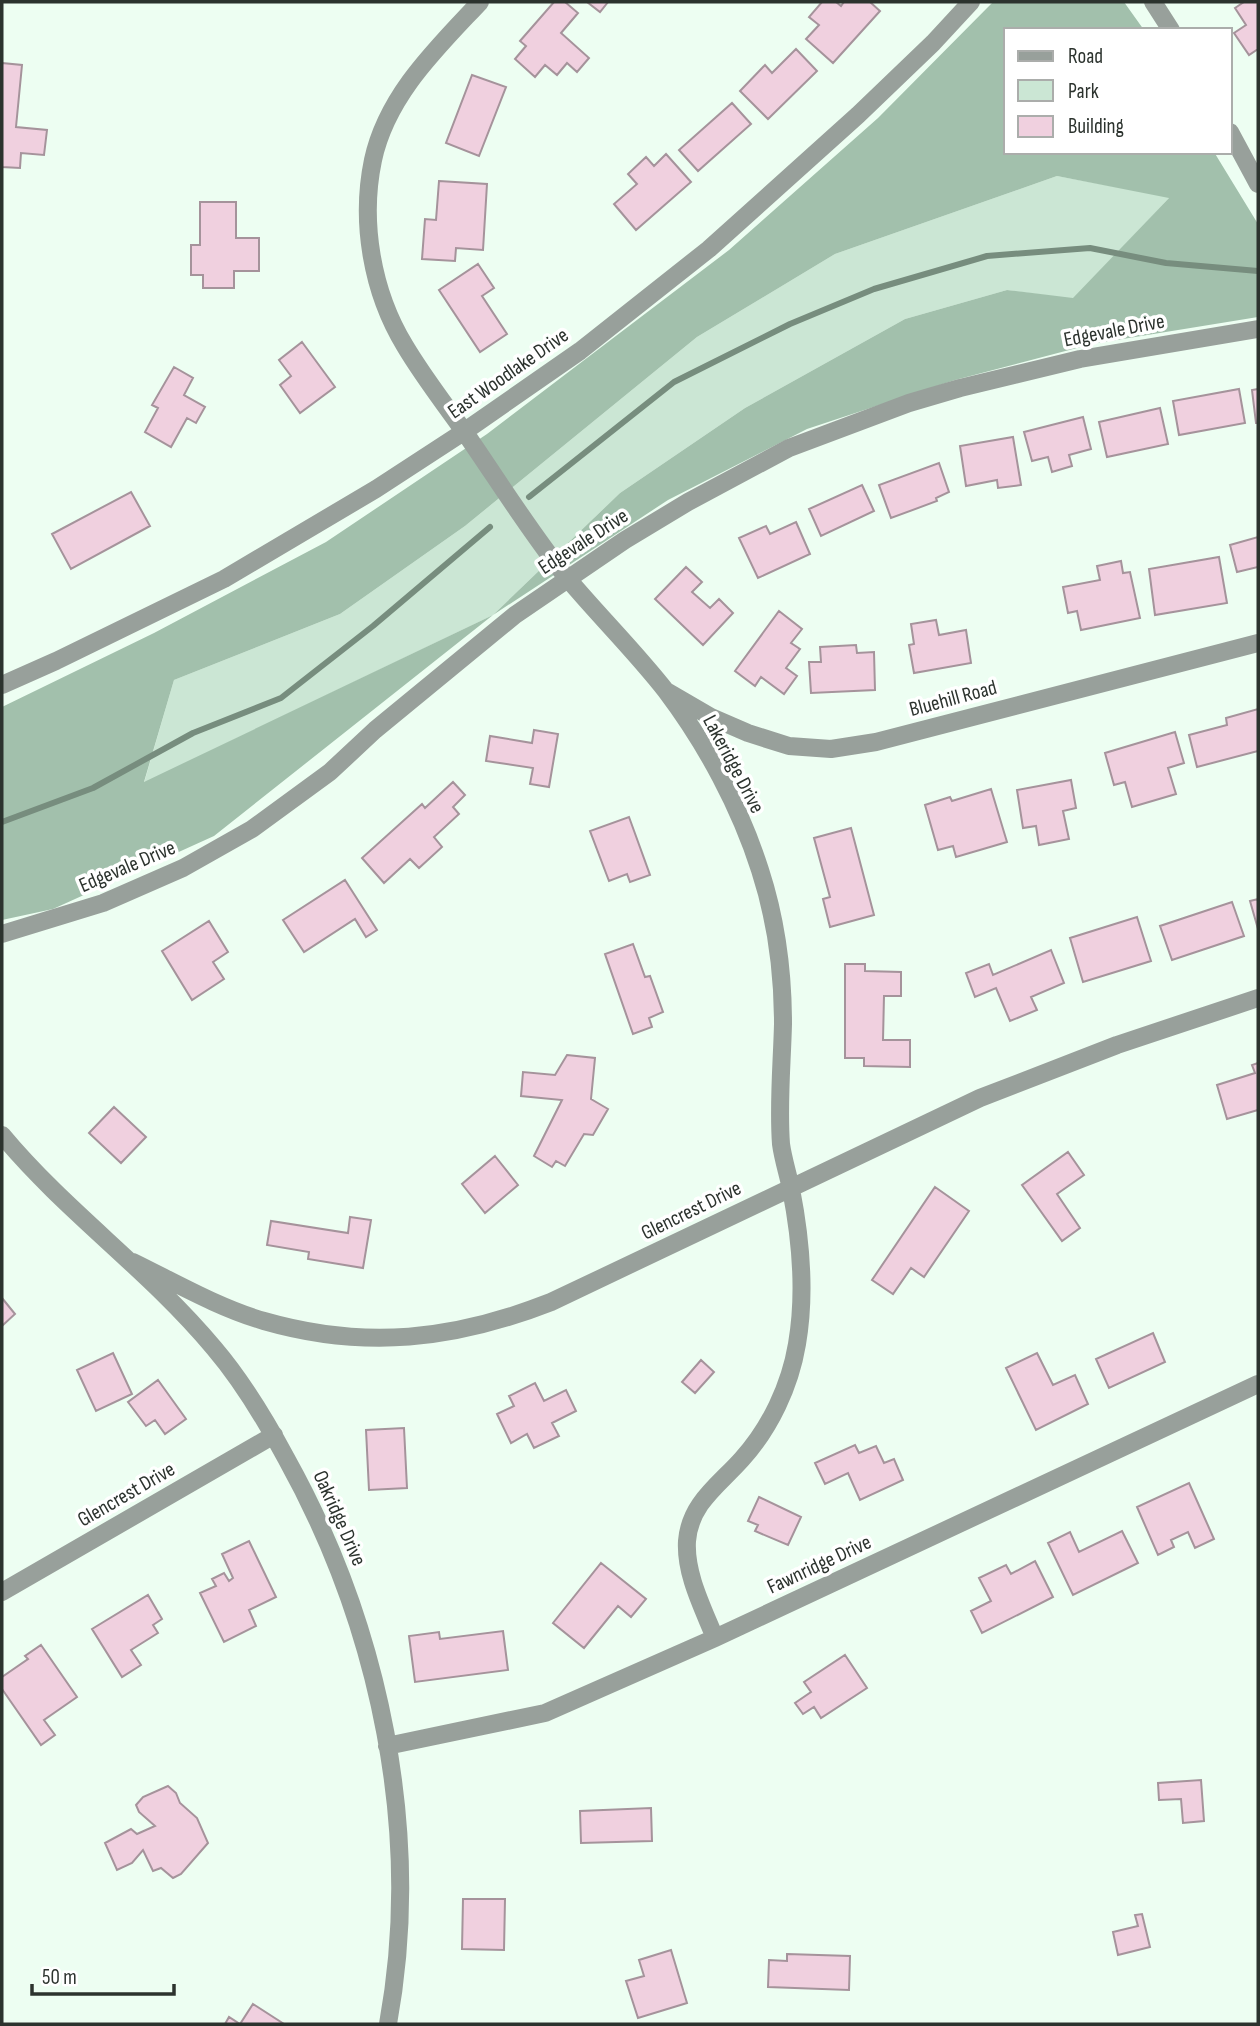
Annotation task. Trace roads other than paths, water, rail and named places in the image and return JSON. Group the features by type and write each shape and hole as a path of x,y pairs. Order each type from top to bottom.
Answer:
{"street":[{"name":"Lakeridge Drive","path":"480,2 431,54 389,116 373,161 368,214 369,240 375,271 391,320 410,354 547,552 665,691 722,780 760,870 781,970 783,1025 779,1109 782,1154 790,1188 803,1284 797,1348 786,1385 774,1412 744,1458 706,1493 694,1516 687,1541 691,1577 715,1638"},
{"name":"East Woodlake Drive","path":"2,685 224,579 376,489 580,351 709,249 858,115 933,43 971,2"},
{"path":"1153,2 1170,28"},
{"path":"1232,136 1258,184"},
{"name":"Edgevale Drive","path":"2,934 103,903 183,868 252,829 330,772 375,730 515,615 625,540 688,502 789,448 909,403 960,388 1080,359 1258,329"},
{"name":"Bluehill Road","path":"665,691 711,717 748,733 789,746 831,749 876,742 1258,643"},
{"name":"Glencrest Drive","path":"133,1262 228,1308 263,1321 346,1338 388,1340 436,1335 512,1317 551,1302 980,1098 1117,1045 1258,998"},
{"name":"Oakridge Drive","path":"2,1135 31,1170 133,1262 184,1313 215,1349 247,1390 313,1506 343,1580 367,1654 387,1746 398,1826 401,1903 395,1988 388,2024"},
{"name":"Fawnridge Drive","path":"387,1746 545,1713 715,1638 1258,1384"},
{"name":"Glencrest Drive","path":"2,1592 274,1435"}],"waterway":[{"path":"529,497 674,382 790,324 874,289 987,256 1090,248 1166,263 1258,271"},
{"path":"2,822 93,788 193,733 281,698 373,626 490,527"}]}
